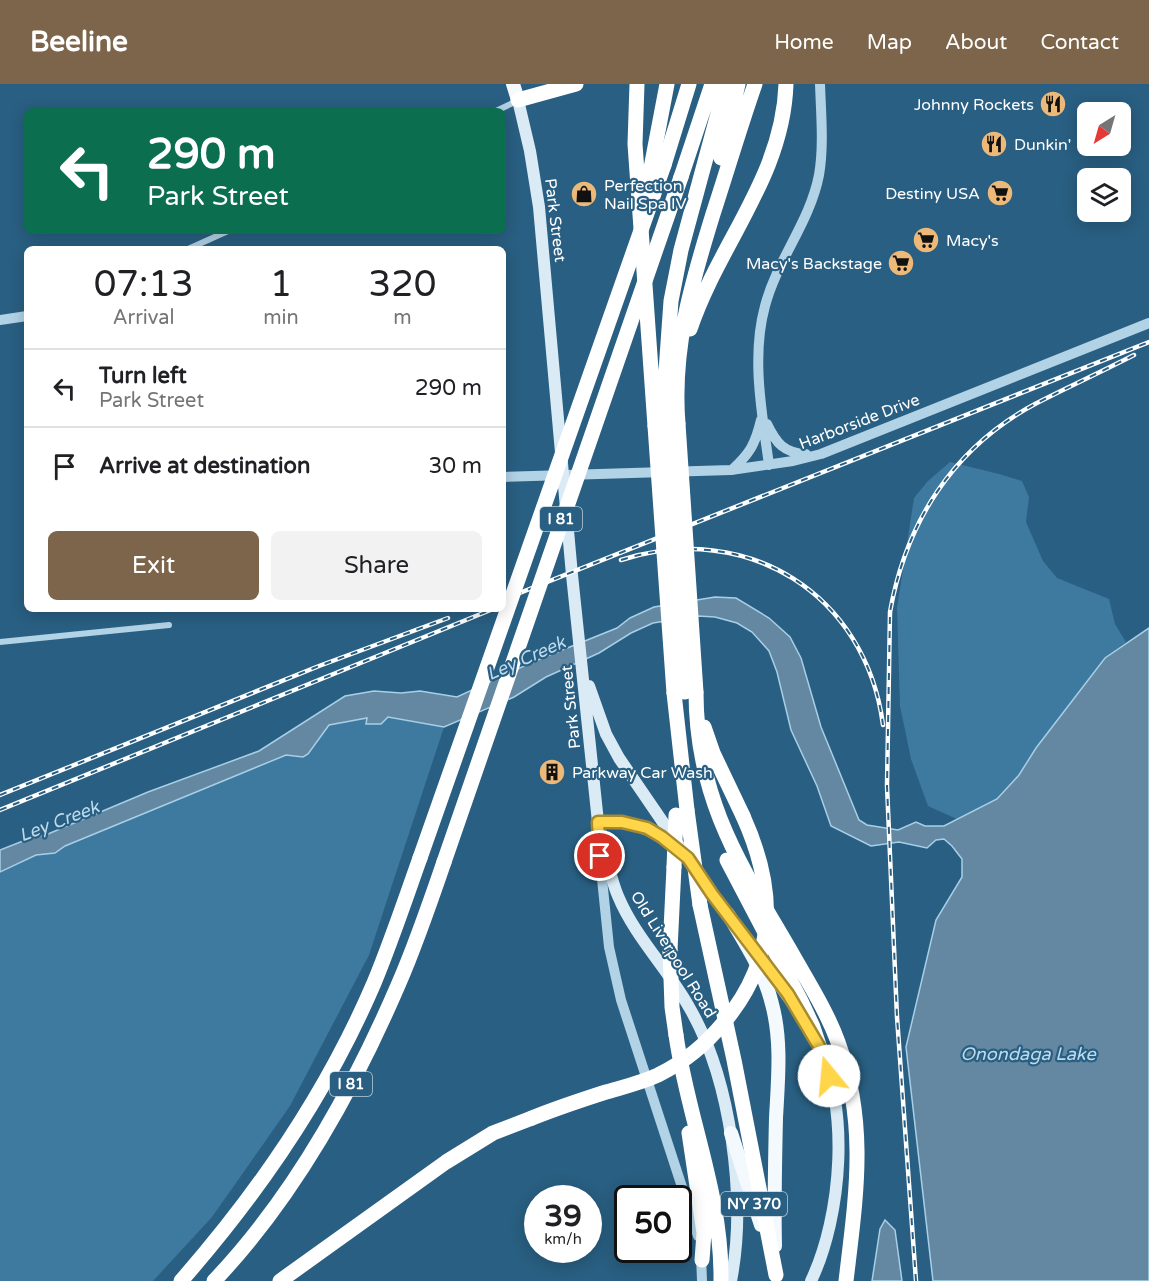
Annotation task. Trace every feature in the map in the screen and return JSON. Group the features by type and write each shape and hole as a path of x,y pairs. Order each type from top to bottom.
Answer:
{"highway":[{"path":"518,100 576,84"},
{"path":"637,84 635,144 667,425 685,692 677,724 682,813 777,1278"},
{"path":"638,236 667,84"},
{"name":"I 81","path":"181,1281 225,1232 260,1186 320,1091 374,984 664,165 689,84"},
{"name":"I 81","path":"214,1281 274,1206 308,1157 345,1095 400,982 444,862 712,84"},
{"path":"726,84 681,250 671,301 665,376 685,692 691,752 707,815 736,879 809,1018 820,1048"},
{"path":"700,255 738,84"},
{"path":"678,375 680,343 688,297 755,84"},
{"path":"667,425 678,375 698,306 713,271 765,178 777,143 785,105 786,84"},
{"path":"280,1281 447,1162 494,1133 658,1075 685,1059 708,1042 740,1003 757,967 765,932 766,887 758,851 705,731 685,692"},
{"path":"685,692 696,717 706,780 722,826 736,857 825,1012 838,1042 849,1079 857,1128 858,1161 846,1281"},
{"path":"682,813 674,867 670,950 672,1007 676,1035 715,1200 721,1281"},
{"path":"676,1035 677,1062 704,1233 702,1260"}],"main road":[{"name":"Park Street","path":"513,84 530,151 539,207 598,822"},
{"name":"NY 370","path":"582,667 606,734 619,758 728,914 760,972 770,996 777,1025 779,1063 775,1204 777,1278"},
{"name":"NY 370","path":"598,822 622,822 647,828 688,858"},
{"name":"Old Liverpool Road","path":"598,822 609,873 623,907 688,1005 705,1036 723,1095 731,1132 736,1205 734,1264 731,1281"},
{"path":"728,914 788,994 820,1048 829,1076 836,1111 839,1164 834,1207 826,1240 811,1281"},
{"name":"NY 370","path":"731,1132 777,1278"}],"street":[{"path":"769,465 758,357 760,336 765,305 811,203 819,177 820,84"},
{"path":"502,108 518,100"},
{"path":"195,246 221,234"},
{"path":"0,320 24,316"},
{"name":"Harborside Drive","path":"506,477 731,470 821,454 1149,323"},
{"path":"762,414 774,440 783,449 796,454 821,454"},
{"path":"731,470 749,454 754,445 762,414"},
{"path":"0,642 169,625"},
{"name":"Park Street","path":"598,822 612,964 627,1021 697,1229 702,1260 702,1281"}],"shaded area":[{"path":"950,462 1022,481 1029,497 1026,522 1043,561 1057,578 1109,599 1115,624 1126,642 1105,658 1036,748 1019,775 997,799 959,820 928,806 911,759 900,706 897,608 914,498 928,481"},
{"path":"388,717 444,727 369,955 290,1106 212,1217 153,1281 0,1281 0,872 36,855 55,853 65,846 286,755 303,757 329,725 368,718 366,723"}],"water":[{"name":"Onondaga Lake","path":"715,597 736,598 769,618 790,637 801,658 821,727 859,820 867,825 898,830 916,822 925,826 944,826 997,799 1019,775 1036,748 1105,658 1149,628 1149,1281 933,1281 906,1047 936,920 962,877 962,859 944,839 936,840 927,848 899,842 871,846 831,826 817,786 791,730 777,672 769,651 752,632 737,623 715,617 698,616 653,623 631,633 599,653 546,677 514,697 444,727 388,717 381,724 366,724 367,718 329,725 308,754 303,757 286,755 65,846 55,853 36,855 0,872 0,850 48,834 148,792 259,751 345,696 374,691 401,693 420,691 457,697 535,661 617,628 630,618 654,607"},
{"path":"885,1220 895,1230 902,1281 872,1281 880,1229"}],"railway":[{"path":"506,598 1149,342"},
{"path":"916,1281 897,1017 887,786 890,612 897,579 921,518 957,465 980,442 1035,404 1134,355"},
{"path":"621,560 668,550 713,550 755,560 793,578 826,605 853,638 872,679 883,725"},
{"path":"0,810 486,612"},
{"path":"0,795 319,666 448,618"}],"place":[{"name":"Johnny Rockets","path":"1053,104"},
{"name":"Dunkin'","path":"994,144"},
{"name":"Destiny USA","path":"1000,193"},
{"name":"Perfection Nail Spa IV","path":"584,194"},
{"name":"Macy's","path":"926,240"},
{"name":"Macy's Backstage","path":"901,263"},
{"name":"Parkway Car Wash","path":"552,772"}],"route":[{"path":"600,856 598,822 622,822 647,828 688,858 712,894 788,994 820,1048 829,1076"}],"water label":[{"name":"Ley Creek","path":"526,658"},
{"name":"Ley Creek","path":"59,821"}]}
